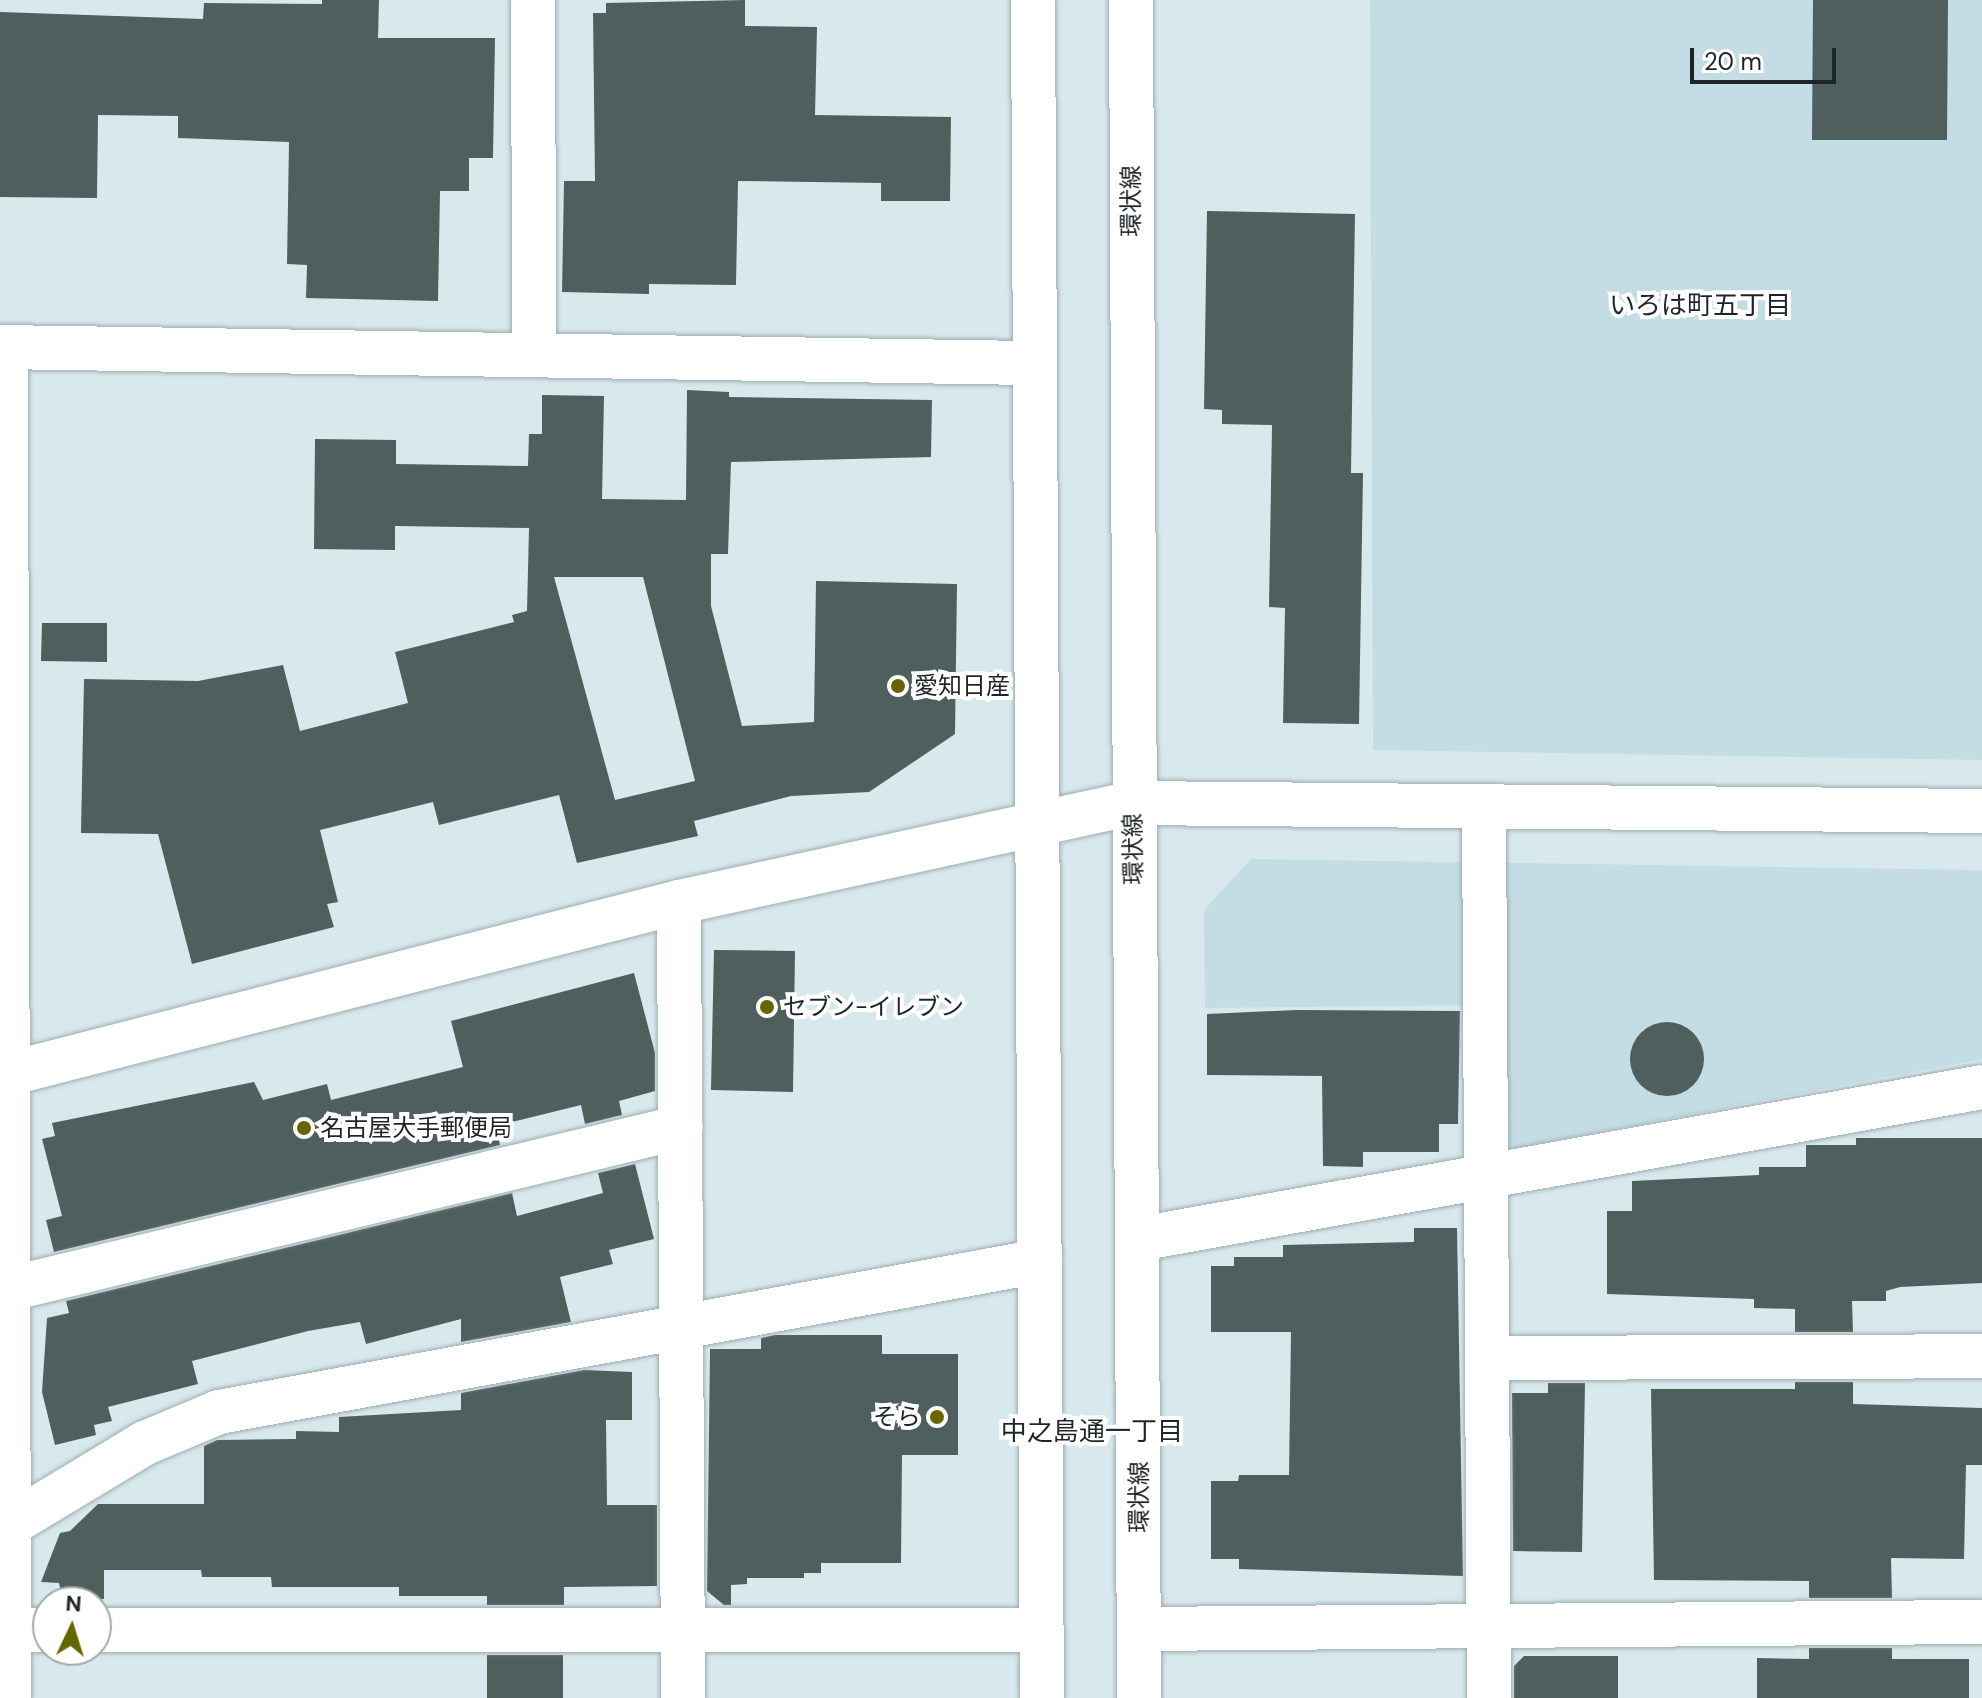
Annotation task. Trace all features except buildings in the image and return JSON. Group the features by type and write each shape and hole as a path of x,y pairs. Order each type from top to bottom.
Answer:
{"street":[{"path":"533,0 534,355"},
{"path":"1033,0 1032,363 1038,821 1042,1698"},
{"name":"環状線","path":"1131,0 1132,803 1139,1239 1139,1698"},
{"path":"9,1698 19,1630 9,1525 9,1289 4,1074 3,347 1032,363"},
{"path":"4,1074 679,902 1038,821 1132,803 1982,811"},
{"path":"1484,807 1489,1698"},
{"path":"679,902 683,1698"},
{"path":"1139,1239 1982,1087"},
{"path":"9,1289 681,1127"},
{"path":"9,1525 145,1443 219,1412 1040,1261"},
{"path":"1488,1358 1982,1356"},
{"path":"1139,1629 1982,1622"},
{"path":"112,1630 1041,1630"}],"shaded area":[{"path":"1370,0 1982,0 1982,760 1373,750"},
{"path":"1251,859 1982,870 1982,1059 1509,1149 1507,1005 1205,1008 1204,910"}],"place":[{"name":"愛知日産","path":"898,686"},
{"name":"セブン-イレブン","path":"767,1007"},
{"name":"名古屋大手郵便局","path":"304,1128"},
{"name":"そら","path":"937,1417"}],"district":[{"name":"いろは町五丁目","path":"1700,306"},
{"name":"中之島通一丁目","path":"1092,1432"}]}
